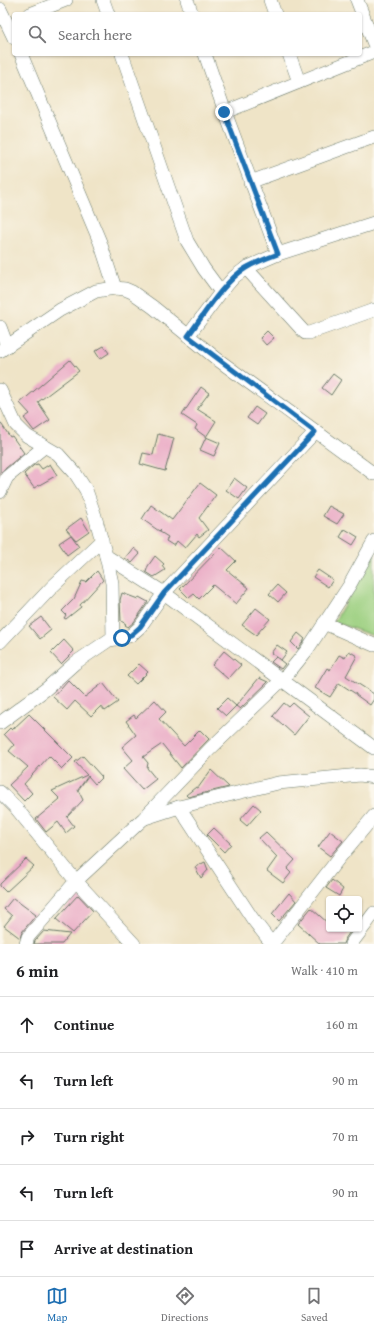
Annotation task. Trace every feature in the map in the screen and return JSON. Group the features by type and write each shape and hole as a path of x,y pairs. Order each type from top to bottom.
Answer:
{"street":[{"path":"35,12 66,0"},
{"path":"103,0 107,12"},
{"path":"187,0 191,12"},
{"path":"270,0 274,12"},
{"path":"358,0 374,44"},
{"path":"0,8 10,21"},
{"path":"224,112 374,52"},
{"path":"22,56 100,242 116,288"},
{"path":"123,56 187,241 204,269 221,292"},
{"path":"206,56 224,112 278,254"},
{"path":"290,56 299,82"},
{"path":"250,182 374,137"},
{"path":"188,336 221,292 234,277 246,268 278,254 374,223"},
{"path":"246,268 305,333 309,333 374,310"},
{"path":"0,327 4,349 60,310 96,291 116,288 132,292 315,432 374,474"},
{"path":"0,390 16,425 27,436 58,454 75,473 86,490 102,540 112,583 113,639"},
{"path":"0,723 46,689 75,663 109,640 131,635 140,627 164,593 315,432"},
{"path":"0,492 7,478 44,446"},
{"path":"0,642 53,586 102,540"},
{"path":"26,944 28,937 76,882 143,819 210,749 281,680 307,650 349,586 374,541"},
{"path":"106,556 164,593 374,748"},
{"path":"324,622 374,645"},
{"path":"143,819 179,807 278,783 360,775 374,777"},
{"path":"0,792 16,808 76,882 134,944"},
{"path":"179,807 272,944 374,816"},
{"path":"351,944 374,913"}],"green space":[{"path":"374,553 374,636 334,622"}],"building":[{"path":"267,331 274,338 266,345 260,338"},
{"path":"104,346 109,353 100,359 95,351"},
{"path":"70,360 79,371 38,402 50,420 34,431 24,418 30,414 20,403"},
{"path":"333,374 341,380 331,395 322,388"},
{"path":"201,387 209,393 197,409 216,421 206,437 195,429 197,425 182,415"},
{"path":"255,407 265,414 257,425 247,418"},
{"path":"0,422 10,437 12,436 24,453 0,473"},
{"path":"158,434 174,438 165,471 140,464 143,453 153,455"},
{"path":"206,437 220,443 214,456 200,450"},
{"path":"38,464 42,469 50,464 57,475 34,488 24,474 34,465"},
{"path":"234,478 247,488 239,499 226,490"},
{"path":"200,483 216,495 199,518 208,530 199,537 197,534 185,548 177,541 174,546 166,541 168,537 160,532 161,529 159,531 142,519 151,505 172,520"},
{"path":"329,506 344,514 337,524 323,516"},
{"path":"81,518 89,531 76,540 66,529"},
{"path":"345,529 358,537 353,545 340,537"},
{"path":"71,535 79,546 67,555 59,543"},
{"path":"221,547 236,561 227,570 249,588 236,604 213,585 199,599 194,594 189,598 180,589"},
{"path":"133,548 140,554 132,563 125,558"},
{"path":"155,556 164,564 162,566 165,570 154,577 146,572"},
{"path":"318,570 333,580 328,587 313,577"},
{"path":"97,571 103,580 80,605 81,607 66,619 64,618 66,615 62,611 74,599 82,581 86,582"},
{"path":"277,585 286,593 278,602 269,594"},
{"path":"122,593 138,599 139,597 148,602 134,622 128,627 121,621 120,600"},
{"path":"256,608 270,619 256,635 242,625"},
{"path":"41,617 51,630 40,639 29,626"},
{"path":"298,633 305,639 298,649 291,642"},
{"path":"64,640 74,651 61,664 51,653"},
{"path":"277,645 287,652 281,660 271,653"},
{"path":"224,651 241,665 228,679 212,665"},
{"path":"349,651 357,656 346,676 374,694 374,699 370,705 339,683 330,697 315,688 327,668 330,670 339,655 345,658"},
{"path":"276,657 285,664 281,669 271,662"},
{"path":"139,664 148,672 136,684 127,676"},
{"path":"259,678 268,682 240,709 236,706"},
{"path":"68,680 85,697 103,683 118,702 105,711 101,706 91,716 75,701 67,710 53,697"},
{"path":"227,698 236,706 226,716 217,708"},
{"path":"155,700 166,712 159,719 184,746 200,730 209,739 181,768 162,744 143,757 148,763 147,768 156,779 142,790 123,769 133,760 122,747 136,735 126,721 134,715 136,718"},
{"path":"284,703 289,707 293,703 309,716 294,735 273,716"},
{"path":"29,714 73,758 62,769 49,756 24,784 32,793 24,801 9,785 28,767 9,751 14,745 4,734 10,728 12,730"},
{"path":"83,756 102,777 95,784 88,776 78,790 83,800 67,817 74,826 66,833 58,822 46,832 36,819 60,799 52,791 87,775 75,762"},
{"path":"211,770 229,787 188,797 186,795 196,787 198,788"},
{"path":"254,804 261,810 247,826 240,820"},
{"path":"214,828 231,844 224,852 207,835"},
{"path":"330,831 343,841 330,856 318,847"},
{"path":"266,832 295,860 287,869 291,873 283,883 267,871 277,857 259,838"},
{"path":"26,859 34,866 6,892 0,884"},
{"path":"205,862 208,870 201,878 195,867"},
{"path":"332,880 343,889 339,896 326,888"},
{"path":"289,893 296,901 279,921 272,914"},
{"path":"78,895 93,911 73,933 56,919"},
{"path":"13,898 36,915 22,932 20,938 4,926 12,916 4,909"},
{"path":"311,908 326,921 326,932 350,932 343,944 320,944 298,924"},
{"path":"44,931 70,934 62,944 34,944"}],"route":[{"path":"122,638 131,635 140,627 164,593 315,432 188,336 234,277 246,268 278,254 224,112"}]}
